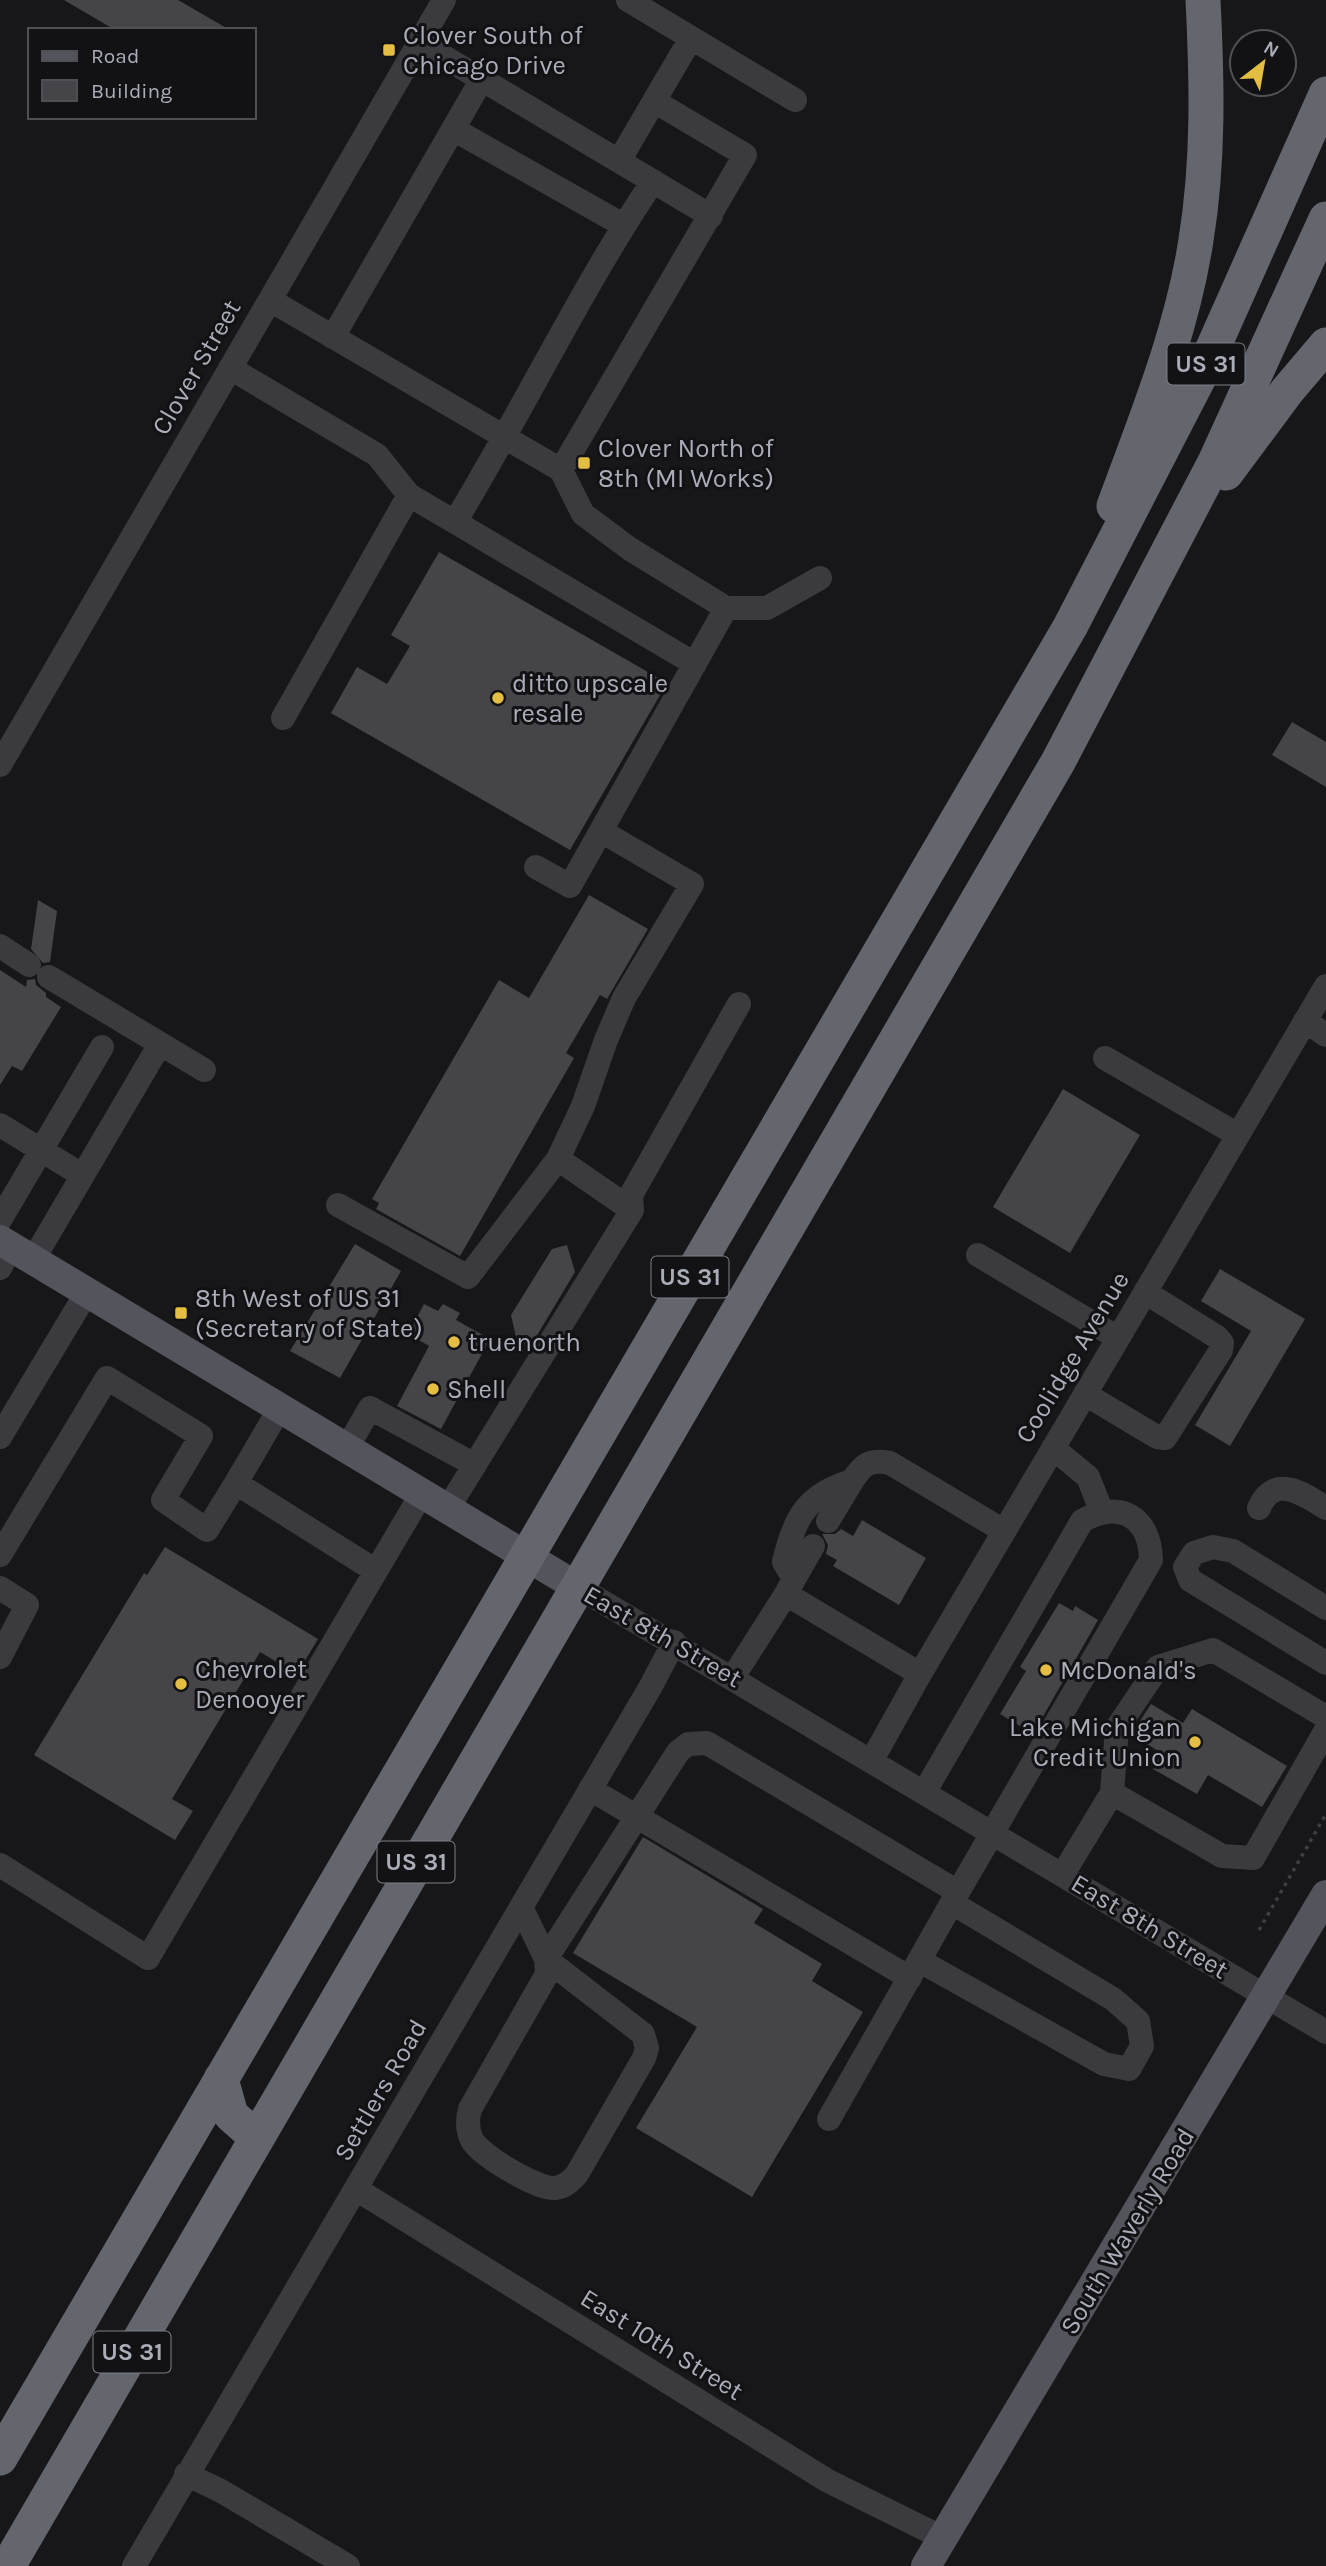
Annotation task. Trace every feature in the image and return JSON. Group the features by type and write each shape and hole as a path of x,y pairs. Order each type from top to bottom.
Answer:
{"highway":[{"path":"1070,628 1170,353 1190,275 1202,200 1207,128 1203,0"},
{"name":"US 31","path":"0,2458 1070,628 1205,366 1326,94"},
{"name":"US 31","path":"8,2566 1070,740 1174,544 1259,369 1326,219"},
{"path":"1174,544 1287,391 1326,345"},
{"path":"748,1295 764,1233 884,1027 880,1015 854,999"},
{"path":"221,2079 231,2115 257,2138"}],"main road":[{"name":"East 8th Street","path":"9,1247 576,1586"},
{"name":"South Waverly Road","path":"926,2566 1326,1895"}],"street":[{"name":"Clover Street","path":"1,763 444,0"},
{"path":"628,0 795,100"},
{"path":"619,161 691,38"},
{"path":"419,42 711,216"},
{"path":"334,337 482,79"},
{"path":"561,470 745,155 654,101"},
{"path":"453,129 623,225"},
{"path":"455,522 623,225 653,181"},
{"path":"270,300 561,470 583,514 630,549 726,608 767,608 820,578"},
{"path":"230,368 377,455 409,495 695,663"},
{"path":"283,718 409,495"},
{"path":"536,867 570,887 726,608"},
{"path":"338,1205 468,1277 558,1159 583,1106 606,1040 625,998 692,884 601,831"},
{"path":"0,946 204,1070"},
{"name":"Coolidge Avenue","path":"872,1760 1084,1394 1326,986"},
{"path":"448,1508 632,1210 631,1195 739,1004"},
{"path":"1305,1021 1326,1035"},
{"path":"9,1247 82,1175 160,1044"},
{"path":"9,1247 42,1150 102,1047"},
{"path":"1105,1058 1238,1135"},
{"path":"0,1125 82,1175"},
{"path":"558,1159 632,1210"},
{"path":"978,1255 1118,1338"},
{"path":"0,1437 87,1292"},
{"path":"1084,1394 1157,1437 1165,1438 1221,1350 1222,1343 1217,1337 1145,1292"},
{"path":"0,1555 107,1378 201,1436 163,1500 206,1530 280,1408"},
{"path":"347,1448 370,1408 475,1465"},
{"path":"1053,1448 1088,1477 1101,1510"},
{"path":"828,1521 863,1464 876,1460 890,1463 1004,1531"},
{"path":"852,1481 822,1492 803,1513 789,1540 784,1562 790,1586 920,1674"},
{"path":"236,1483 376,1571"},
{"path":"1259,1508 1270,1492 1292,1488 1326,1508"},
{"path":"0,1865 148,1958 422,1493"},
{"path":"829,2119 991,1831 1151,1560 1151,1539 1142,1524 1125,1514 1101,1510 1083,1521 925,1791"},
{"path":"733,1677 813,1546"},
{"path":"1185,1566 1194,1553 1213,1547 1233,1551 1326,1608"},
{"path":"1151,1560 1185,1566"},
{"path":"1185,1566 1190,1580 1326,1663"},
{"name":"East 8th Street","path":"576,1586 925,1791 1326,2032"},
{"path":"0,1588 27,1605 0,1657"},
{"name":"Settlers Road","path":"134,2566 522,1907 674,1642"},
{"path":"1062,1874 1112,1793 1117,1728 1158,1667 1213,1650 1326,1717"},
{"path":"1112,1793 1222,1856 1253,1858 1326,1730"},
{"path":"546,1959 635,1816 678,1752 688,1744 706,1743 1113,1999 1138,2021 1142,2046 1129,2069 1104,2064 915,1969 635,1816 590,1789"},
{"path":"522,1907 546,1959 547,1974 470,2109 467,2120 473,2142 484,2154 541,2186 554,2188 566,2185 577,2174 644,2058 647,2048 643,2034 546,1959"},
{"name":"East 10th Street","path":"356,2189 828,2481 943,2538"},
{"path":"186,2474 221,2491 348,2566"}],"path":[{"path":"1259,1930 1326,1814"}],"building":[{"path":"64,0 178,0 227,28 112,28"},
{"name":"ditto upscale resale","path":"439,552 667,683 570,850 331,713 357,667 387,684 410,646 391,635"},
{"path":"1292,722 1326,742 1326,787 1272,755"},
{"path":"589,895 648,929 607,999 600,995 566,1053 574,1058 460,1256 376,1209 379,1203 372,1199 499,980 529,998"},
{"path":"38,900 57,911 50,962 43,963 31,949"},
{"path":"0,970 26,987 27,980 35,979 36,985 46,993 46,997 61,1007 22,1071 12,1066 0,1085"},
{"path":"1063,1089 1140,1135 1070,1253 993,1207"},
{"path":"355,1244 401,1271 340,1378 290,1351"},
{"path":"567,1245 575,1272 533,1342 518,1346 511,1315 552,1249"},
{"path":"1220,1269 1305,1319 1230,1446 1195,1425 1251,1331 1201,1301"},
{"path":"424,1304 438,1311 443,1304 460,1313 456,1320 490,1339 441,1429 397,1406 429,1346 408,1334"},
{"path":"862,1520 926,1558 899,1605 833,1566 837,1560 826,1554 828,1545 822,1534 835,1534 841,1529 853,1536"},
{"path":"165,1547 318,1639 297,1674 260,1652 172,1799 193,1811 175,1840 34,1755 144,1573 147,1575"},
{"name":"McDonald's","path":"1059,1603 1073,1611 1075,1606 1098,1620 1033,1734 1000,1714 1026,1671 1020,1667"},
{"name":"Lake Michigan Credit Union","path":"1151,1704 1183,1723 1192,1709 1287,1766 1262,1807 1208,1775 1197,1794 1153,1769 1162,1753 1131,1735"},
{"path":"643,1837 763,1909 754,1923 822,1964 812,1981 863,2012 752,2197 636,2128 697,2027 573,1953"}],"place":[{"name":"Clover South of Chicago Drive","path":"389,50"},
{"name":"Clover North of 8th (MI Works)","path":"584,463"},
{"name":"ditto upscale resale","path":"498,698"},
{"name":"8th West of US 31 (Secretary of State)","path":"181,1313"},
{"name":"truenorth","path":"454,1342"},
{"name":"Shell","path":"433,1389"},
{"name":"McDonald's","path":"1046,1670"},
{"name":"Chevrolet Denooyer","path":"181,1684"},
{"name":"Lake Michigan Credit Union","path":"1195,1742"}]}
